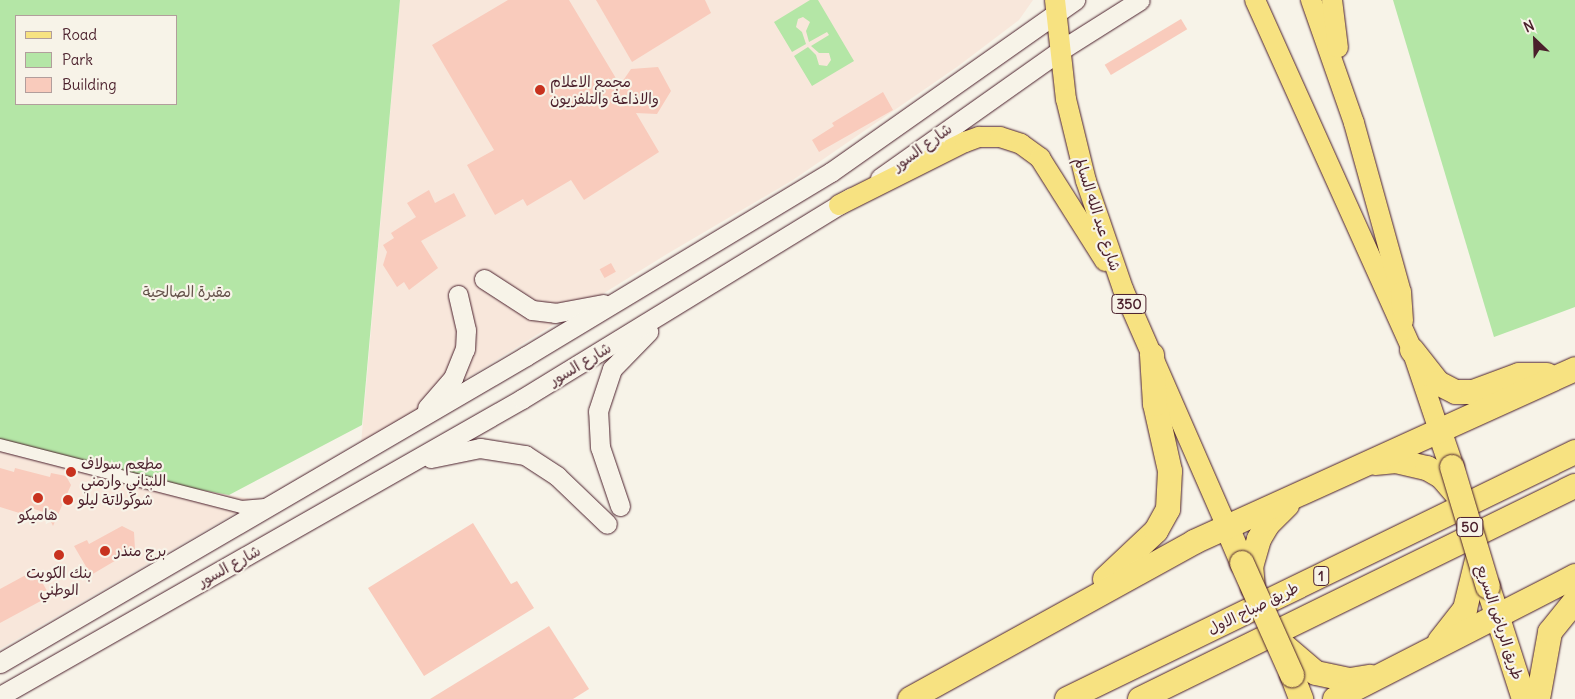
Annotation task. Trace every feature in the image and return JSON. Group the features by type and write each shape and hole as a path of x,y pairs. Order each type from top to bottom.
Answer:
{"highway":[{"path":"1412,350 1438,383 1456,392 1473,392 1518,376 1566,373"},
{"path":"1072,607 1156,531 1168,509 1170,471 1155,404 1152,355"},
{"path":"910,699 1072,607 1227,527 1566,373"},
{"name":"طريق الرياض السريع","path":"1439,430 1446,472 1461,498 1478,553 1480,590 1500,617 1524,699"},
{"name":"طريق صباح الاول","path":"1067,699 1575,452"},
{"path":"1347,472 1396,461 1446,472"},
{"name":"1","path":"1140,699 1575,486"},
{"path":"1301,699 1297,669 1276,638 1253,588 1248,559 1268,524 1306,491"},
{"name":"350","path":"1227,527 1248,559"},
{"path":"1334,699 1425,652 1500,617 1575,576"},
{"path":"1425,652 1456,624 1480,590"},
{"path":"1538,699 1550,632 1575,601"},
{"path":"1297,669 1350,680 1384,674"}],"main road":[{"name":"شارع السور","path":"0,663 410,425 831,172 1056,6 1076,0"},
{"name":"شارع السور","path":"0,694 413,462 675,307 839,205 1061,50 1140,0"},
{"path":"1255,0 1412,350 1439,430"},
{"path":"1311,0 1344,90 1401,292 1402,328"},
{"path":"1332,0 1344,90"},
{"name":"شارع عبد الله السالم","path":"1056,6 1066,99 1086,181 1123,289 1227,527"},
{"path":"839,205 965,142 987,136 1008,138 1028,148 1045,165 1123,289"},
{"path":"484,279 512,300 543,313 616,301"},
{"path":"410,425 443,392 461,364 466,330 458,295"},
{"path":"620,506 600,446 597,428 602,392 612,369 675,307"},
{"path":"413,462 480,448 525,455 557,476 607,524"},
{"path":"17,654 16,671 31,678"},
{"path":"0,685 0,694"}],"street":[{"path":"0,445 241,507 277,502"}],"shaded area":[{"path":"400,0 1033,0 1019,20 957,67 793,180 667,254 361,444"},
{"path":"0,441 157,482 258,500 0,649"}],"green space":[{"name":"مقبرة الصالحية","path":"0,0 400,0 362,425 229,495 157,482 0,441"},
{"path":"810,0 818,0 854,61 812,86 794,56 808,47 816,55 819,65 827,66 831,60 829,53 819,53 811,46 829,35 827,32 809,42 806,31 810,22 803,17 798,19 796,27 802,32 806,44 792,52 774,22"},
{"path":"1393,0 1575,0 1575,307 1494,337"}],"building":[{"name":"مجمع الاعلام والاذاعة والتلفزيون","path":"508,0 569,0 620,85 631,69 658,67 671,91 657,114 636,113 659,152 584,200 571,180 527,206 523,199 495,215 467,165 494,150 432,45"},
{"name":"مجمع الاعلام والاذاعة والتلفزيون","path":"596,0 705,0 711,13 632,62"},
{"path":"1181,19 1187,29 1111,75 1105,65"},
{"path":"883,92 893,110 819,152 812,140 834,126 832,123"},
{"path":"429,190 435,203 454,193 466,216 421,241 438,268 409,290 404,282 397,287 383,265 387,252 383,245 394,238 391,233 416,217 407,203"},
{"path":"611,263 616,272 604,278 600,269"},
{"path":"0,468 14,472 15,468 50,477 51,473 66,476 71,485 53,526 47,513 31,508 29,516 0,507"},
{"path":"473,523 511,584 517,581 534,608 424,676 368,588"},
{"name":"برج منذر","path":"122,526 134,532 135,549 91,575 74,546 87,540 89,544"},
{"path":"35,570 50,596 0,623 0,589"},
{"path":"549,626 589,689 573,699 430,699"}],"place":[{"name":"مجمع الاعلام والاذاعة والتلفزيون","path":"540,90"},
{"name":"مطعم سولاف اللبناني وارمني","path":"71,472"},
{"name":"هاميكو","path":"38,498"},
{"name":"شوكولاتة ليلو","path":"68,500"},
{"name":"برج منذر","path":"105,551"},
{"name":"بنك الكويت الوطني","path":"59,555"}]}
